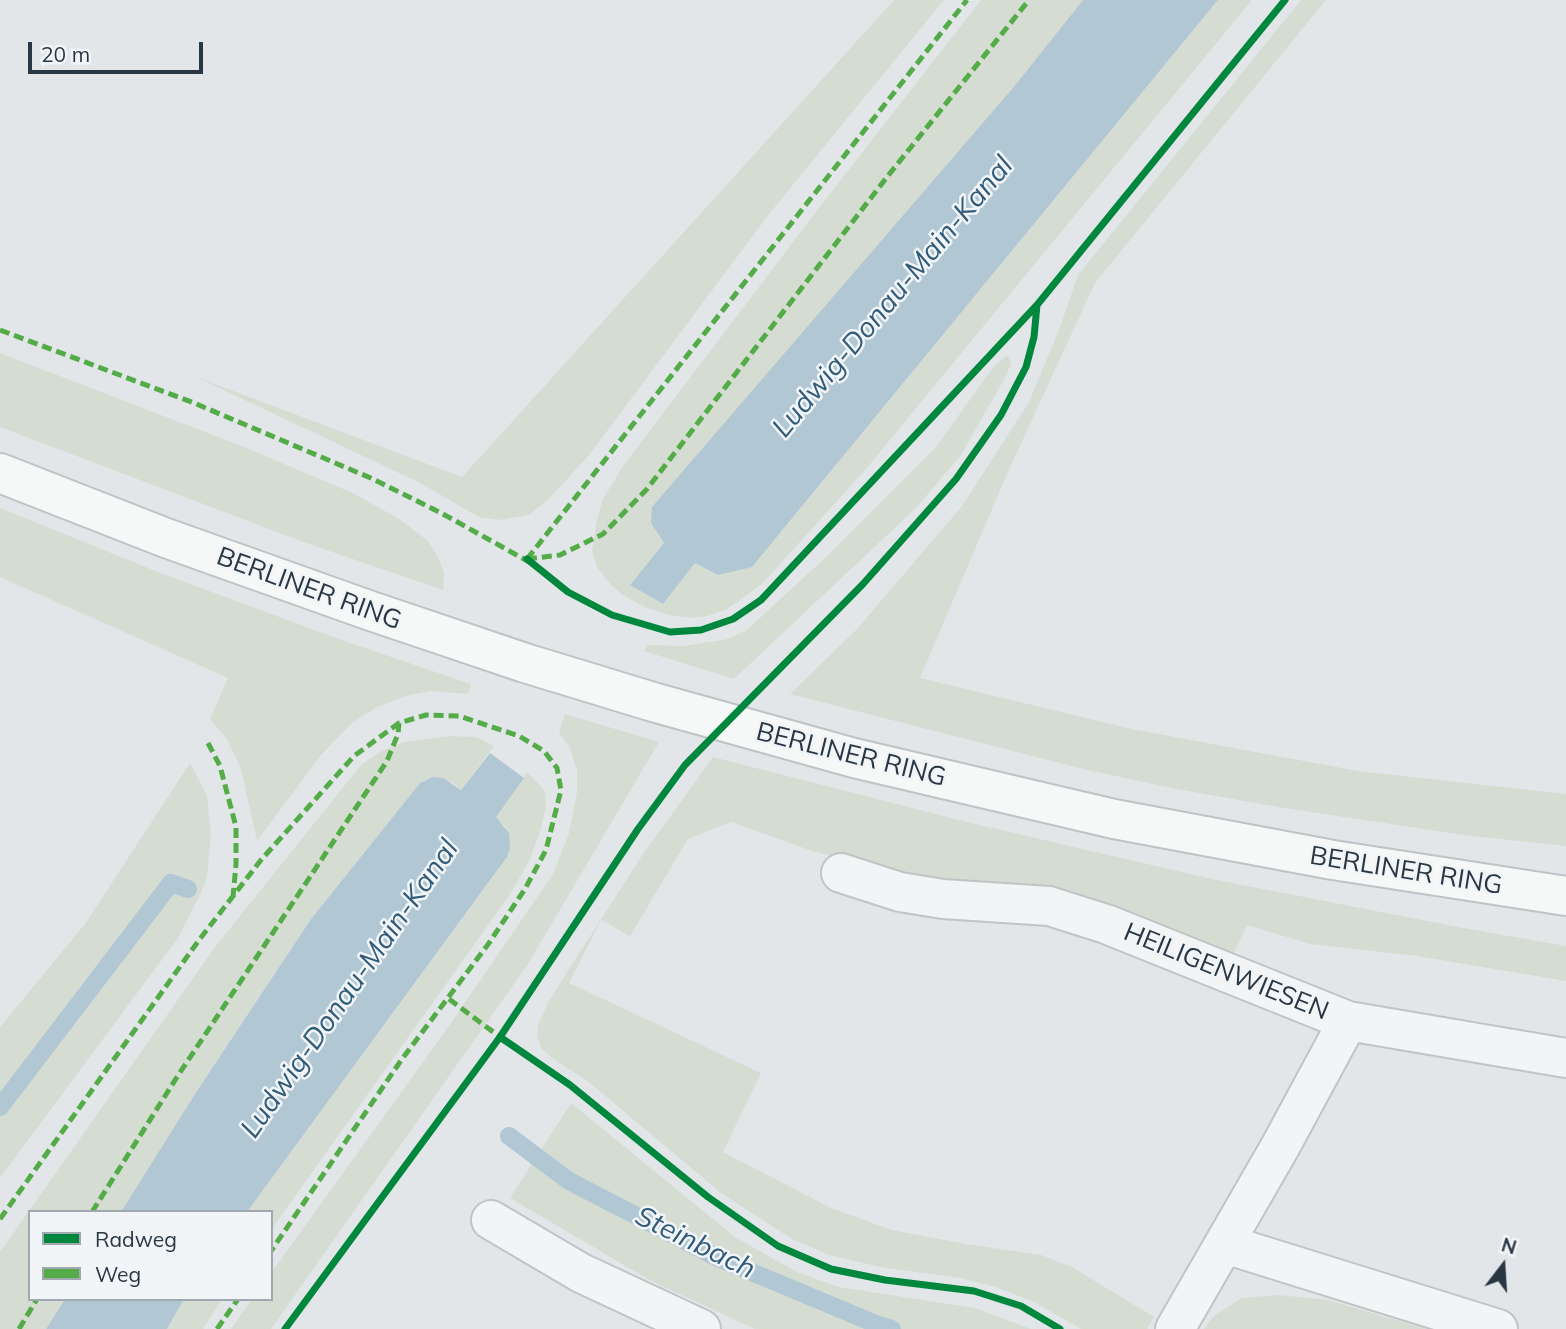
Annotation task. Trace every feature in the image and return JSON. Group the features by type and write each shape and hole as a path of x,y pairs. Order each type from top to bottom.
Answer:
{"main road":[{"name":"BERLINER RING","path":"0,473 166,538 512,659 854,758 1114,819 1333,860 1566,896"}],"street":[{"name":"HEILIGENWIESEN","path":"841,873 900,892 943,899 991,900 1049,906 1106,924 1348,1021 1175,1329"},
{"path":"1348,1021 1566,1058"},
{"path":"491,1220 581,1273 701,1329"},
{"path":"1225,1244 1498,1329"}],"shaded area":[{"path":"894,0 944,0 770,213 589,455 548,500 529,515 499,520 479,517 420,483 196,377 462,477"},
{"path":"981,0 1083,0 651,523 664,543 630,585 663,604 695,562 752,567 1218,0 1252,0 866,469 762,584 727,609 708,616 690,618 647,608 624,596 597,567 592,551 603,499 623,466"},
{"path":"1301,0 1326,0 1095,283 1007,474 920,678 1132,729 1358,771 1566,794 1566,846 1463,835 1171,788 1083,769 790,694 857,629 962,506 1029,402 1078,275"},
{"path":"0,353 244,447 353,493 401,520 428,541 444,573 443,590 306,543 0,427"},
{"path":"1009,357 1011,364 1005,378 961,455 916,508 734,679 644,651 648,645 684,646 728,639 747,630 828,555 936,447 994,366"},
{"path":"0,508 158,572 347,642 471,684 468,694 430,691 406,696 377,707 352,723 321,755 257,841 241,769 227,739 210,719 228,678 0,577"},
{"path":"565,714 659,742 528,964 271,1329 231,1329 251,1301 273,1301 273,1270 451,1023 553,874 569,833 577,792 577,771 570,748 559,733"},
{"path":"450,736 476,737 494,746 461,790 452,782 425,780 420,783 311,919 193,1097 122,1210 30,1210 215,947 361,765 380,752 404,742"},
{"path":"713,757 971,823 1212,879 1566,946 1566,981 1417,956 1310,944 1247,925 1234,953 1111,907 886,869 812,851 731,822 688,839 630,936 601,920 569,983 761,1073 723,1152 831,1208 892,1230 1041,1255 1072,1267 1154,1317 1147,1329 1081,1329 1034,1302 996,1287 960,1278 880,1267 829,1255 792,1239 721,1193 590,1083 541,1048 537,1035 539,1022 548,1003 643,854"},
{"path":"190,763 207,795 211,835 207,878 199,897 178,938 0,1178 0,1027 85,924"},
{"path":"527,772 545,791 546,807 540,832 529,861 511,893 273,1227 273,1210 248,1210 498,870 505,826 495,818"},
{"path":"571,1103 735,1237 797,1272 839,1287 975,1308 1031,1329 755,1329 651,1281 510,1198"},
{"path":"28,1212 28,1301 64,1301 46,1329 0,1329 0,1252"},
{"path":"1279,1295 1328,1300 1426,1329 1204,1329 1214,1316 1242,1298"},
{"path":"183,1301 221,1301 203,1329 167,1329"}],"water":[{"name":"Ludwig-Donau-Main-Kanal","path":"1083,0 1218,0 752,567 718,575 695,563 663,604 630,585 664,543 651,523 652,507 1012,89"},
{"name":"Ludwig-Donau-Main-Kanal","path":"490,753 524,778 496,817 509,833 510,848 507,857 248,1210 122,1210 193,1097 311,919 420,783 433,777 443,778 461,790"},
{"path":"64,1301 183,1301 167,1329 46,1329"}],"waterway":[{"path":"0,1107 171,883 188,889"},
{"name":"Steinbach","path":"509,1136 569,1181 718,1258 892,1329"}],"marked path":[{"path":"527,559 967,0"},
{"path":"527,559 560,555 603,534 647,489 887,177 1029,0"},
{"path":"0,330 194,403 373,479 531,563"},
{"path":"0,1219 199,940 261,860 354,756 399,723 426,715 459,716 519,736 544,751 557,768 561,790 546,850 525,889 489,943 402,1059 273,1248"},
{"path":"93,1210 177,1077 387,761 398,734 399,723"},
{"path":"208,743 220,766 236,827 233,897"},
{"path":"449,999 504,1040"},
{"path":"19,1329 36,1301"},
{"path":"217,1329 237,1301"}],"cycle path":[{"path":"527,559 568,592 612,615 670,632 701,630 733,619 761,600 1037,305 1285,0"},
{"path":"285,1329 500,1037 638,829 685,765 863,584 956,479 1001,415 1026,367 1034,337 1037,305"},
{"path":"500,1037 570,1085 708,1197 778,1246 831,1269 885,1280 974,1291 1021,1306 1060,1329"}]}
